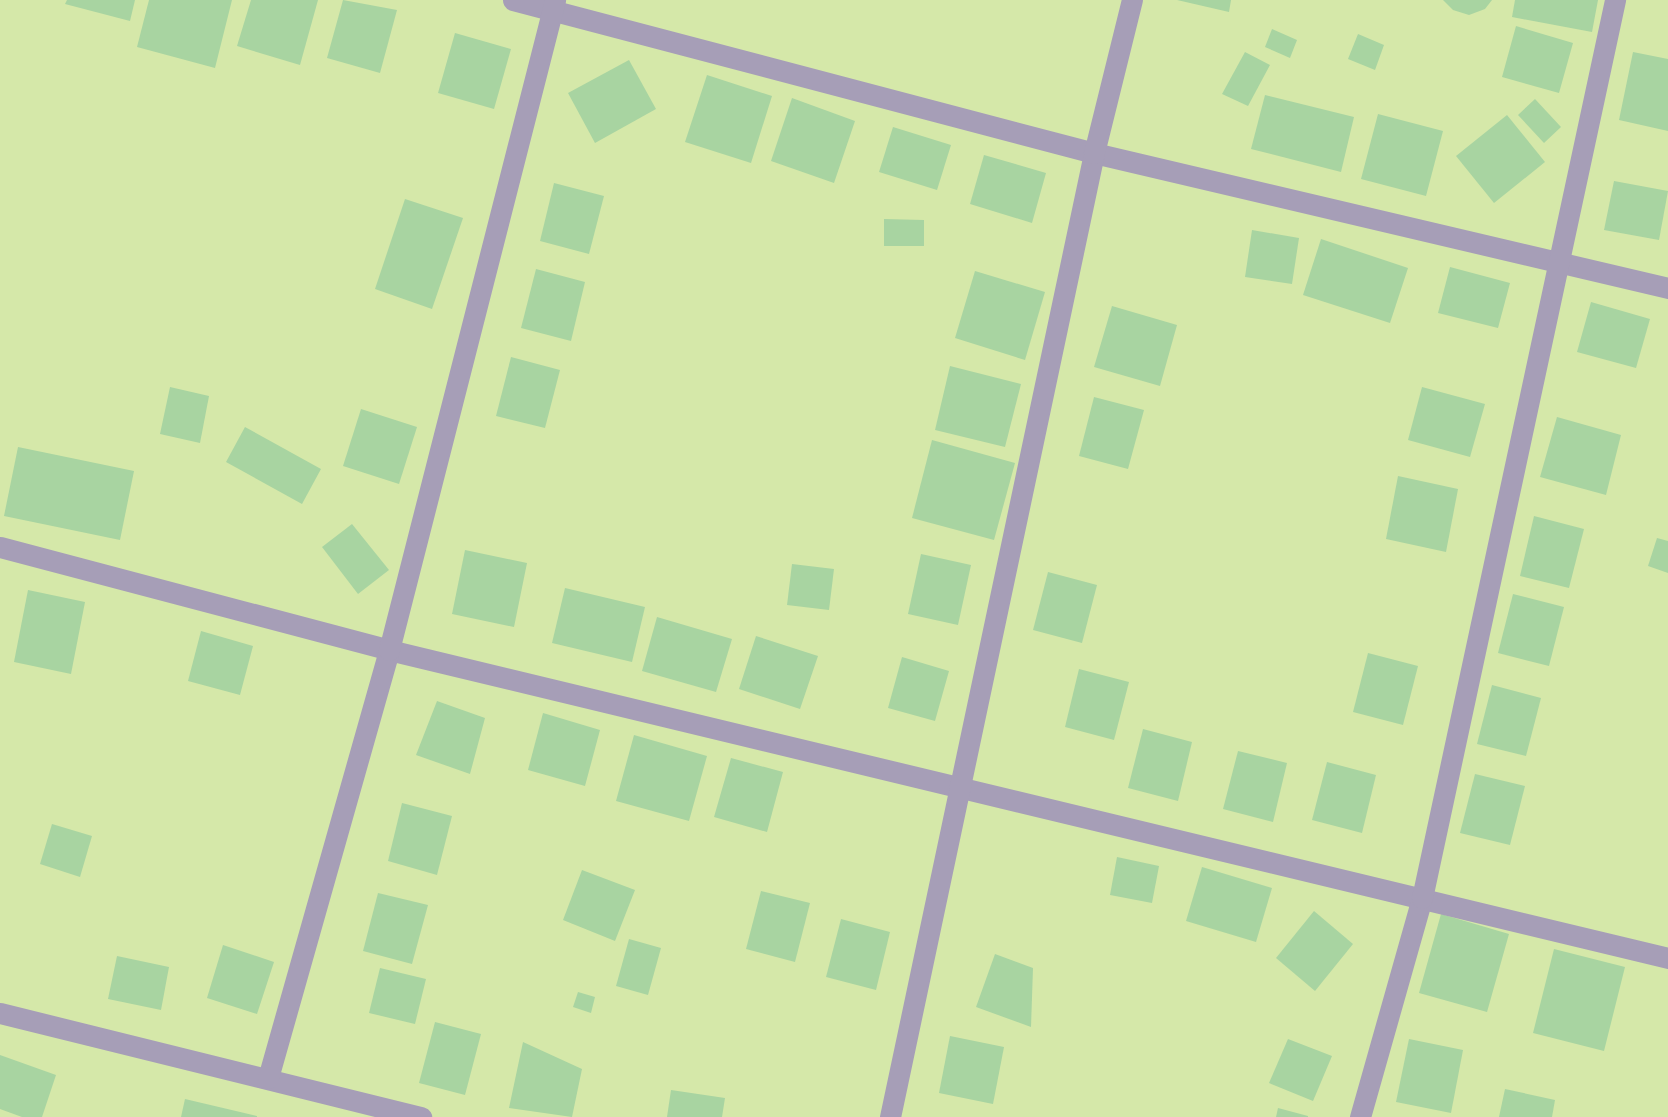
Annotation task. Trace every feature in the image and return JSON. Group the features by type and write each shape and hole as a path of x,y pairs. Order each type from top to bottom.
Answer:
{"street":[{"path":"513,0 554,5 1094,153 1668,288"},
{"path":"890,1117 962,788 1094,153 1132,0"},
{"path":"1360,1117 1422,898 1556,261 1615,0"},
{"path":"268,1078 389,650 554,5"},
{"path":"0,547 389,650 1668,958"},
{"path":"0,1013 421,1117"}],"building":[{"path":"67,0 135,0 130,21 65,4"},
{"path":"149,0 232,0 215,68 137,47"},
{"path":"251,0 318,0 300,65 237,46"},
{"path":"343,0 397,10 380,73 327,58"},
{"path":"1177,0 1231,0 1229,12"},
{"path":"1443,0 1492,0 1485,9 1469,15 1453,10"},
{"path":"1515,0 1598,0 1592,32 1512,17"},
{"path":"1516,26 1573,43 1559,93 1502,77"},
{"path":"1272,29 1297,40 1290,58 1265,47"},
{"path":"455,33 511,49 494,109 438,93"},
{"path":"1358,34 1384,45 1375,70 1348,59"},
{"path":"1245,52 1270,65 1248,106 1222,94"},
{"path":"1633,52 1668,59 1668,131 1619,120"},
{"path":"629,60 656,109 595,143 568,93"},
{"path":"707,75 772,96 751,163 685,142"},
{"path":"1265,95 1354,117 1341,172 1251,149"},
{"path":"792,98 855,121 834,183 771,161"},
{"path":"1535,99 1561,127 1544,143 1518,115"},
{"path":"1378,114 1443,131 1426,196 1361,179"},
{"path":"1507,115 1545,162 1494,203 1456,156"},
{"path":"893,127 951,145 937,190 879,172"},
{"path":"984,155 1046,173 1032,223 970,204"},
{"path":"1614,181 1668,191 1659,240 1604,230"},
{"path":"554,183 604,196 589,254 540,241"},
{"path":"405,199 463,218 432,309 375,289"},
{"path":"884,219 924,220 924,246 884,246"},
{"path":"1252,230 1299,238 1292,284 1245,277"},
{"path":"1321,239 1408,268 1390,323 1303,295"},
{"path":"1450,267 1510,283 1498,328 1438,313"},
{"path":"536,269 585,282 571,341 521,328"},
{"path":"975,271 1045,292 1025,360 955,338"},
{"path":"1591,302 1650,319 1636,368 1577,352"},
{"path":"1112,306 1177,325 1160,386 1094,367"},
{"path":"511,357 560,370 545,428 496,416"},
{"path":"950,366 1021,384 1005,447 935,430"},
{"path":"170,387 209,396 200,443 160,434"},
{"path":"1422,387 1485,404 1470,457 1408,440"},
{"path":"1094,397 1144,410 1128,469 1079,456"},
{"path":"361,409 417,427 399,484 343,466"},
{"path":"1557,417 1621,435 1606,495 1540,477"},
{"path":"245,427 321,469 302,504 226,462"},
{"path":"932,440 1015,463 994,540 912,518"},
{"path":"18,447 134,471 120,540 4,516"},
{"path":"1398,476 1458,489 1446,552 1386,539"},
{"path":"1534,516 1584,529 1569,588 1520,576"},
{"path":"352,524 389,570 358,594 322,547"},
{"path":"1657,538 1668,541 1668,573 1648,566"},
{"path":"465,550 527,563 514,627 452,614"},
{"path":"921,554 971,565 958,625 908,614"},
{"path":"792,564 834,569 829,610 787,605"},
{"path":"1048,572 1097,585 1082,643 1033,630"},
{"path":"565,588 645,607 632,662 552,643"},
{"path":"28,590 85,602 71,674 14,662"},
{"path":"1513,594 1564,607 1549,666 1498,653"},
{"path":"657,617 732,639 716,692 642,671"},
{"path":"201,631 253,646 240,695 188,681"},
{"path":"756,636 818,656 800,709 739,689"},
{"path":"1368,653 1418,666 1403,725 1353,712"},
{"path":"902,657 949,671 935,721 888,708"},
{"path":"1079,669 1129,682 1114,740 1065,727"},
{"path":"1492,685 1541,698 1526,756 1477,744"},
{"path":"437,701 485,718 470,774 416,755"},
{"path":"543,713 600,730 585,786 528,770"},
{"path":"1143,729 1192,742 1178,801 1128,788"},
{"path":"634,735 707,756 689,821 616,801"},
{"path":"1238,751 1287,763 1273,822 1223,809"},
{"path":"731,758 783,772 767,832 714,817"},
{"path":"1327,762 1376,775 1362,833 1312,820"},
{"path":"1475,774 1525,786 1510,845 1460,833"},
{"path":"402,803 452,816 437,875 388,861"},
{"path":"52,824 92,836 80,877 40,864"},
{"path":"1117,857 1159,866 1152,903 1110,895"},
{"path":"1202,867 1272,888 1256,942 1186,921"},
{"path":"582,870 635,890 615,941 563,920"},
{"path":"761,891 810,903 795,962 746,949"},
{"path":"378,893 428,905 412,964 363,951"},
{"path":"1314,911 1353,944 1315,991 1276,958"},
{"path":"1441,914 1509,934 1487,1012 1419,993"},
{"path":"841,919 890,932 876,990 826,977"},
{"path":"629,939 661,948 648,995 616,986"},
{"path":"223,945 274,962 257,1014 207,998"},
{"path":"1554,949 1625,967 1604,1051 1533,1033"},
{"path":"995,954 1033,968 1031,1027 976,1007"},
{"path":"117,956 169,967 161,1010 108,999"},
{"path":"380,968 426,979 415,1024 369,1013"},
{"path":"578,992 595,997 591,1013 573,1007"},
{"path":"435,1022 481,1034 465,1095 419,1083"},
{"path":"950,1036 1004,1047 993,1104 939,1093"},
{"path":"1288,1039 1332,1056 1313,1101 1269,1083"},
{"path":"1409,1039 1463,1050 1451,1113 1396,1102"},
{"path":"523,1042 582,1069 572,1117 509,1108"},
{"path":"0,1055 56,1075 42,1117 22,1117 0,1109"},
{"path":"1505,1089 1555,1100 1552,1117 1499,1117"},
{"path":"671,1090 725,1098 722,1117 667,1117"},
{"path":"185,1099 257,1116 257,1117 181,1117"},
{"path":"1278,1108 1308,1116 1308,1117 1276,1117"}]}
